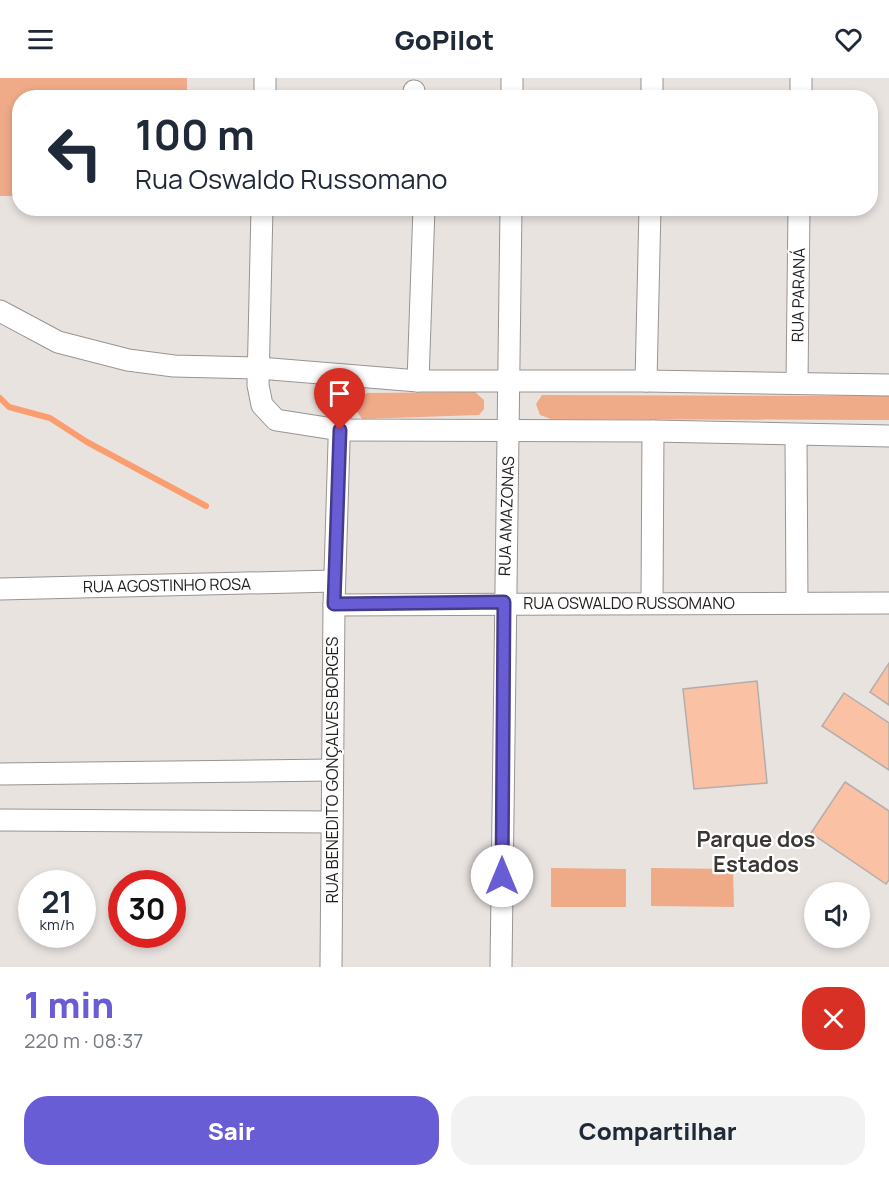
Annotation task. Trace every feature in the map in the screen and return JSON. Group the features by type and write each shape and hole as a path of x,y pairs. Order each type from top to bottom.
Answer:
{"street":[{"path":"262,216 260,395 268,415 286,424 340,430 653,431 796,436 889,436"},
{"path":"418,381 424,216"},
{"name":"RUA AMAZONAS","path":"501,967 504,602 509,430 511,216"},
{"path":"646,381 650,216"},
{"name":"RUA PARANÁ","path":"797,382 799,216"},
{"path":"0,311 58,342 128,360 174,366 259,368 341,377 418,381 797,382 889,385"},
{"name":"RUA BENEDITO GONÇALVES BORGES","path":"331,967 334,581 341,377"},
{"path":"652,603 653,431"},
{"path":"796,436 797,603"},
{"name":"RUA AGOSTINHO ROSA","path":"0,589 334,581"},
{"name":"RUA OSWALDO RUSSOMANO","path":"334,604 889,603"},
{"path":"0,774 331,770"},
{"path":"0,820 331,822"}],"shaded area":[{"path":"0,78 187,78 187,90 12,90 12,196 0,196"},
{"path":"475,392 484,400 484,409 479,415 362,419 356,410 356,400 367,393"},
{"path":"542,395 889,396 889,420 551,419 540,415 536,404"},
{"path":"551,868 626,869 626,907 551,907"},
{"path":"651,868 733,869 734,907 651,906"}],"building":[{"path":"889,663 889,705 870,692"},
{"path":"757,681 767,783 694,789 683,689"},
{"path":"844,693 889,723 889,770 822,726"},
{"path":"845,782 889,811 889,880 886,884 811,833"}],"waterway":[{"path":"0,398 9,407 50,418 87,442 206,506"}],"district":[{"name":"Parque dos Estados","path":"756,852"}],"route":[{"path":"340,430 334,604 504,602 502,876"}]}
